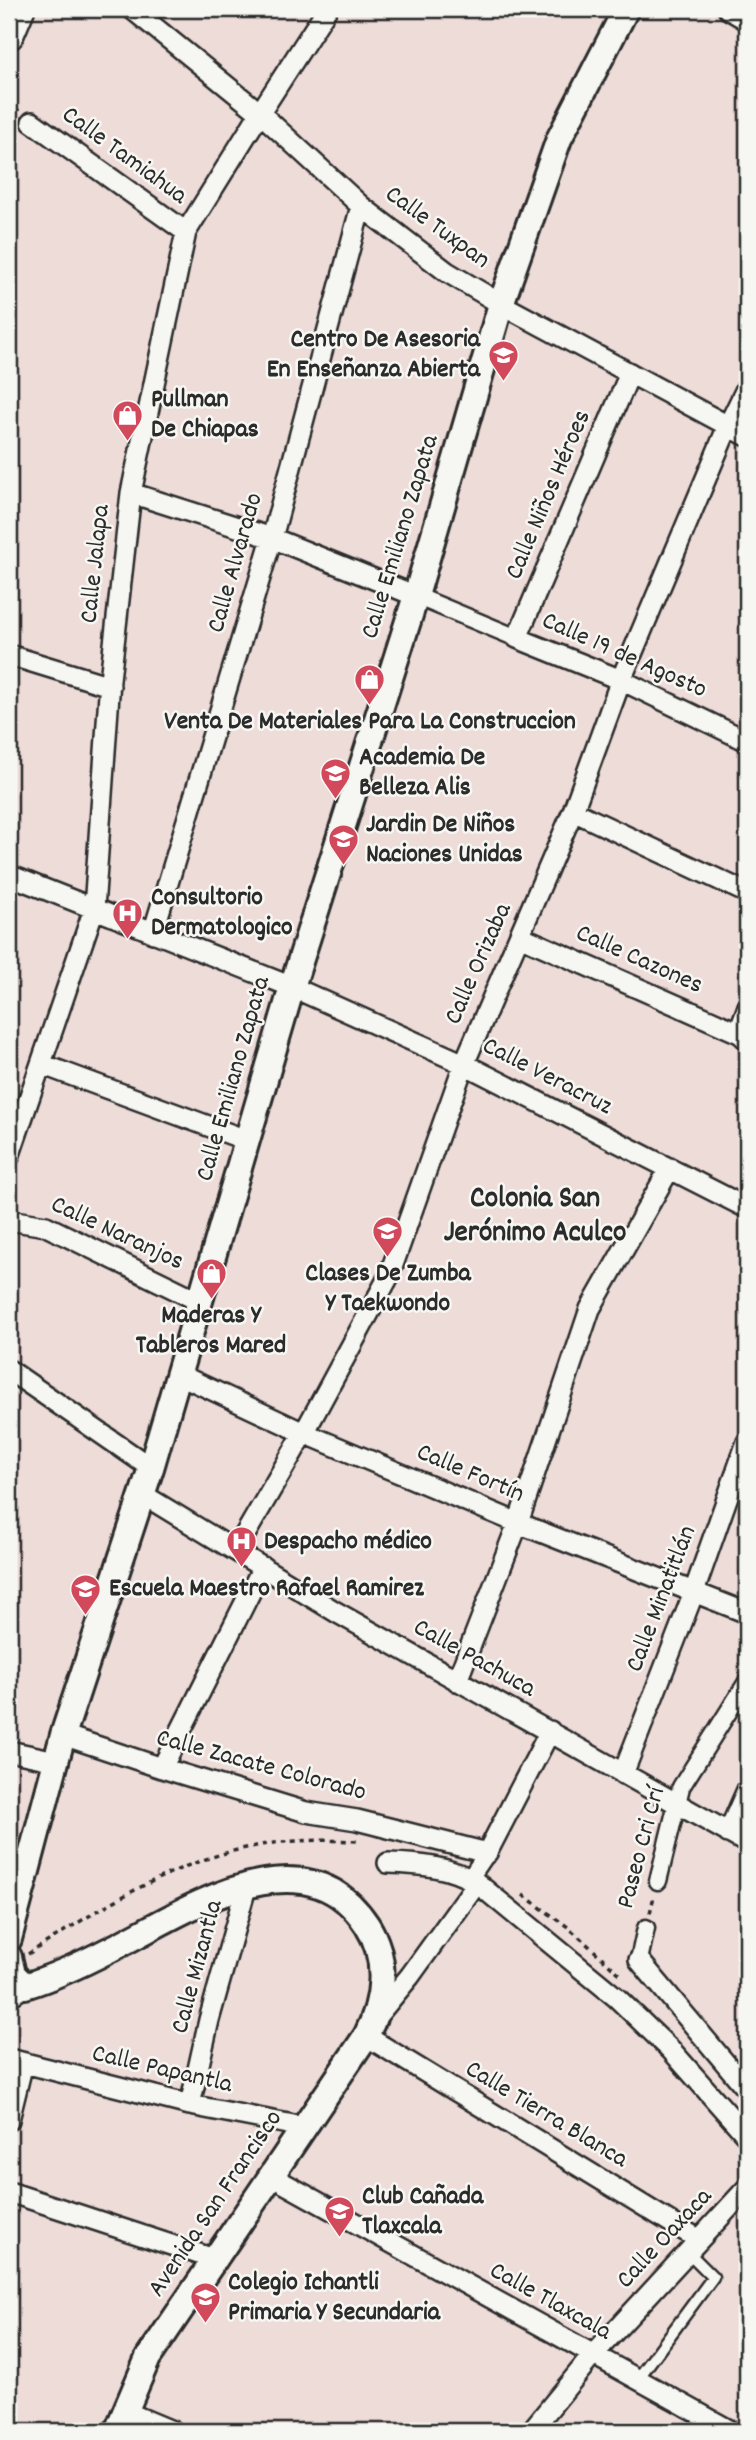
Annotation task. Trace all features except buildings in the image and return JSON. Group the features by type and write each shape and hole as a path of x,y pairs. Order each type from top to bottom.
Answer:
{"main road":[{"path":"9,35 20,9"}],"street":[{"name":"Calle Tuxpan","path":"132,9 260,113 361,206 447,272 747,436"},
{"name":"Calle Jalapa","path":"9,1157 94,909 110,686 131,492 186,232 327,9"},
{"name":"Calle Emiliano Zapata","path":"15,1950 63,1735 151,1468 246,1139 416,596 502,304 559,139 626,9"},
{"path":"728,9 747,20"},
{"name":"Calle Tamiahua","path":"32,122 186,232"},
{"name":"Calle Alvarado","path":"153,933 272,538 361,206"},
{"name":"Calle Niños Héroes","path":"517,638 630,373"},
{"name":"Calle Orizaba","path":"236,1550 304,1433 389,1276 464,1064 573,811 621,680 747,387"},
{"path":"131,492 272,538 517,638"},
{"name":"Calle 19 de Agosto","path":"517,638 621,680 747,741"},
{"path":"9,654 110,686"},
{"path":"573,811 747,893"},
{"name":"Calle Veracruz","path":"9,875 292,987 464,1064 747,1208"},
{"name":"Calle Cazones","path":"520,936 742,1037"},
{"path":"742,1037 747,1005"},
{"path":"41,1063 246,1139"},
{"path":"457,1681 518,1523 590,1309 670,1168"},
{"name":"Calle Naranjos","path":"9,1220 46,1226 201,1302"},
{"path":"9,1370 151,1468"},
{"name":"Calle Fortín","path":"178,1374 304,1433 518,1523 747,1613"},
{"name":"Calle Minatitlán","path":"623,1774 694,1592 747,1442"},
{"name":"Calle Pachuca","path":"142,1494 336,1612 747,1843"},
{"path":"162,1768 263,1567"},
{"name":"Paseo Cri Crí","path":"658,1881 681,1787 747,1682"},
{"path":"473,1881 550,1731"},
{"name":"Calle Zacate Colorado","path":"63,1735 306,1812 357,1820 488,1853"},
{"path":"9,1751 56,1761"},
{"path":"728,1833 747,1790"},
{"path":"388,1863 421,1864 453,1871 473,1881 617,1998 671,2050 747,2136"},
{"name":"Avenida San Francisco","path":"17,1992 109,1950 172,1916 247,1884 278,1879 307,1881 331,1891 357,1909 377,1941 383,1976 371,2026"},
{"name":"Avenida San Francisco","path":"120,2421 148,2358 371,2026 410,1976 473,1881"},
{"name":"Calle Mizantla","path":"190,2105 209,2020 247,1884"},
{"name":"Paseo Cri Crí","path":"639,1960 646,1928"},
{"path":"15,1950 13,1974 17,1992"},
{"path":"639,1960 747,2089"},
{"name":"Calle Tierra Blanca","path":"371,2026 693,2246"},
{"path":"9,2120 16,2061"},
{"name":"Calle Papantla","path":"16,2061 190,2105 304,2127"},
{"name":"Calle Tlaxcala","path":"271,2176 592,2356 732,2431"},
{"name":"Calle Oaxaca","path":"531,2431 592,2356 747,2188"},
{"path":"9,2192 214,2259"},
{"path":"120,2421 172,2431"}],"lane":[{"path":"636,2380 713,2277 693,2246"}],"path":[{"path":"15,1950 141,1886 207,1859 273,1843 363,1841"},
{"name":"Paseo Cri Crí","path":"646,1928 658,1881"},
{"path":"513,1889 568,1927 621,1976"}],"place":[{"name":"Centro De Asesoria En Enseñanza Abierta","path":"503,382"},
{"name":"Pullman De Chiapas","path":"128,442"},
{"name":"Venta De Materiales Para La Construccion","path":"370,706"},
{"name":"Academia De Belleza Alis","path":"336,800"},
{"name":"Jardin De Niños Naciones Unidas","path":"343,867"},
{"name":"Consultorio Dermatologico","path":"128,940"},
{"name":"Clases De Zumba Y Taekwondo","path":"388,1258"},
{"name":"Maderas Y Tableros Mared","path":"211,1300"},
{"name":"Despacho médico","path":"241,1569"},
{"name":"Escuela Maestro Rafael Ramirez","path":"86,1616"},
{"name":"Club Cañada Tlaxcala","path":"339,2239"},
{"name":"Colegio Ichantli Primaria Y Secundaria","path":"205,2325"}],"district":[{"name":"Colonia San Jerónimo Aculco","path":"535,1217"}]}
